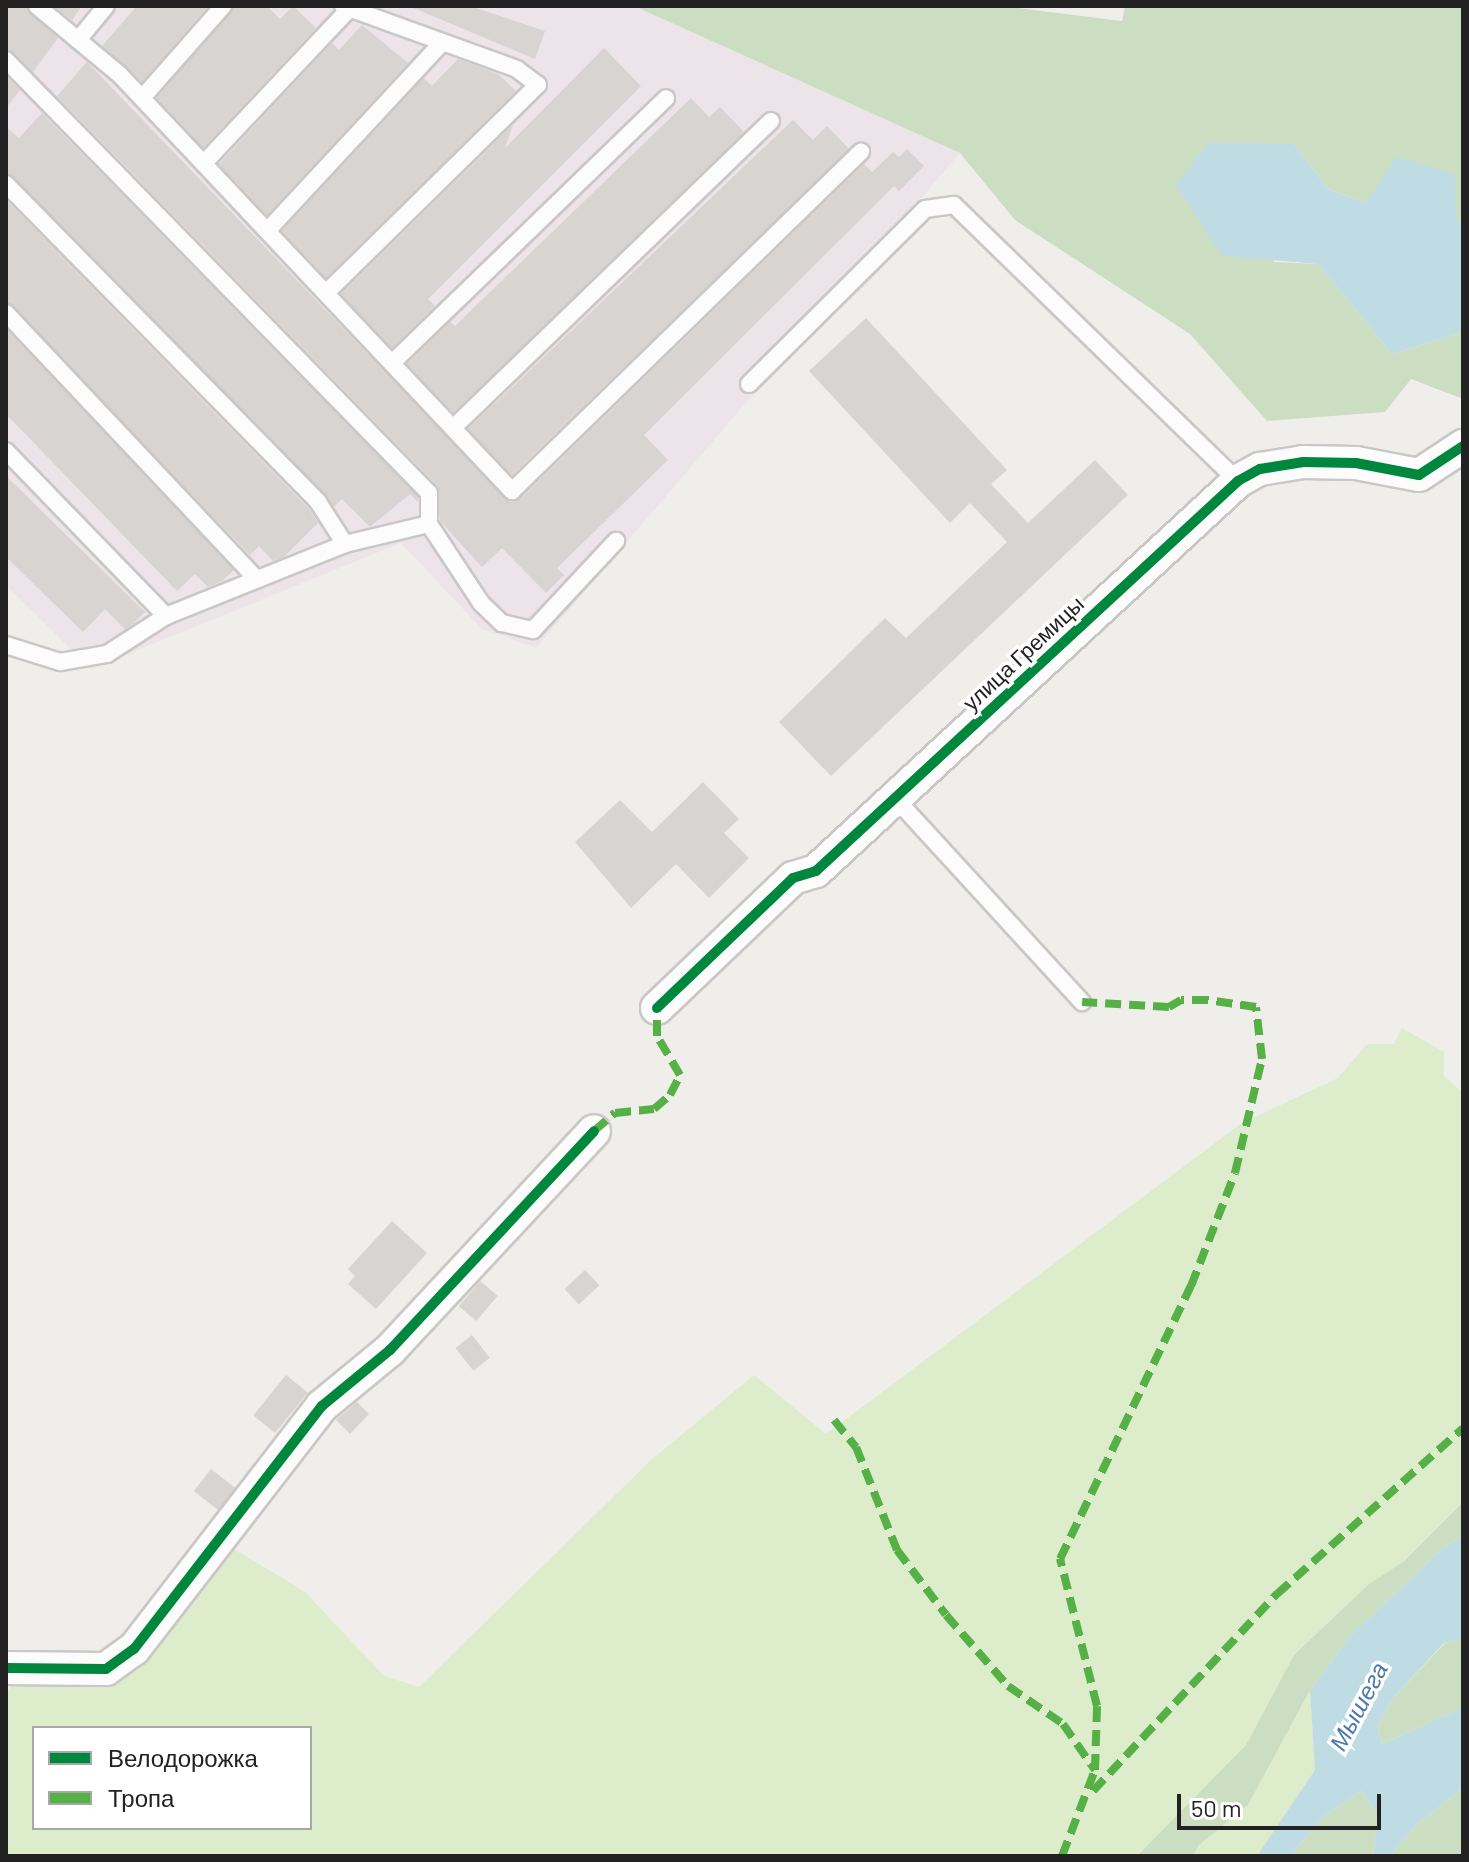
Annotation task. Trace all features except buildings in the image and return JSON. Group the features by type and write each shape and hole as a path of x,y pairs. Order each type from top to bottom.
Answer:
{"street":[{"name":"улица Гремицы","path":"657,1008 793,878 816,871 1238,481 1260,469 1303,462 1356,463 1419,475 1463,446"},
{"path":"6,1668 106,1669 134,1649 322,1406 390,1350 594,1131"}],"lane":[{"path":"37,6 142,98 512,491 861,152"},
{"path":"78,40 106,6"},
{"path":"142,98 223,6"},
{"path":"204,163 347,7 517,69 538,85 326,293"},
{"path":"267,231 442,43"},
{"path":"6,60 429,493 429,524 481,603 502,623 533,630 616,541"},
{"path":"392,363 666,98"},
{"path":"453,428 771,121"},
{"path":"6,184 318,502 345,544"},
{"path":"749,384 925,209 954,205 1238,481"},
{"path":"6,313 257,579"},
{"path":"6,451 166,616"},
{"path":"6,645 60,662 107,654 166,616 257,579 345,544 429,524"},
{"path":"895,798 1082,1002"}],"shaded area":[{"path":"6,6 634,6 960,153 536,648 482,629 401,543 91,669 6,585"}],"green space":[{"path":"634,6 1001,6 1122,21 1125,6 1463,6 1463,223 1366,203 1328,189 1294,144 1274,262 1318,264 1392,354 1463,332 1463,399 1411,379 1385,412 1267,421 1190,334 1015,220 960,153"},
{"path":"1402,1028 1444,1052 1444,1076 1463,1093 1463,1502 1403,1562 1369,1584 1294,1655 1246,1745 1137,1856 6,1856 6,1693 17,1678 124,1674 234,1549 305,1592 384,1676 419,1687 651,1460 754,1375 826,1434 1242,1123 1338,1078 1367,1044 1394,1044"},
{"path":"1463,1502 1463,1536 1443,1548 1350,1636 1310,1690 1248,1805 1199,1845 1193,1856 1137,1856 1246,1745 1294,1655 1369,1584 1403,1562"},
{"path":"1463,1639 1463,1707 1382,1744 1377,1726 1393,1698 1445,1643"},
{"path":"1310,1690 1315,1770 1279,1825 1257,1856 1193,1856 1199,1845 1248,1805"},
{"path":"1463,1788 1463,1856 1390,1856 1416,1825"},
{"path":"1361,1791 1378,1814 1373,1856 1290,1856 1323,1817"}],"water":[{"path":"1208,143 1294,144 1328,189 1366,203 1396,157 1455,174 1456,221 1463,223 1463,332 1392,354 1318,264 1222,256 1176,185"},
{"name":"Мышега","path":"1463,1536 1463,1639 1444,1643 1393,1698 1377,1726 1382,1744 1463,1707 1463,1788 1416,1825 1390,1856 1373,1856 1378,1814 1361,1791 1323,1817 1290,1856 1257,1856 1315,1770 1310,1690 1350,1636 1443,1548"}],"marked path":[{"path":"1062,1856 1095,1770 1097,1706 1060,1559 1191,1286 1235,1173 1262,1059 1256,1007 1208,1000 1181,1000 1169,1007 1082,1002"},
{"path":"594,1131 615,1113 654,1109 670,1095 680,1075 657,1036 657,1008"},
{"path":"834,1420 856,1447 897,1550 946,1615 1008,1686 1063,1724 1095,1770"},
{"path":"1093,1791 1277,1594 1463,1428"}],"cycle path":[{"path":"657,1008 793,878 816,871 1238,481 1260,469 1303,462 1356,463 1419,475 1463,446"},
{"path":"6,1668 106,1669 134,1649 322,1406 390,1350 594,1131"}]}
